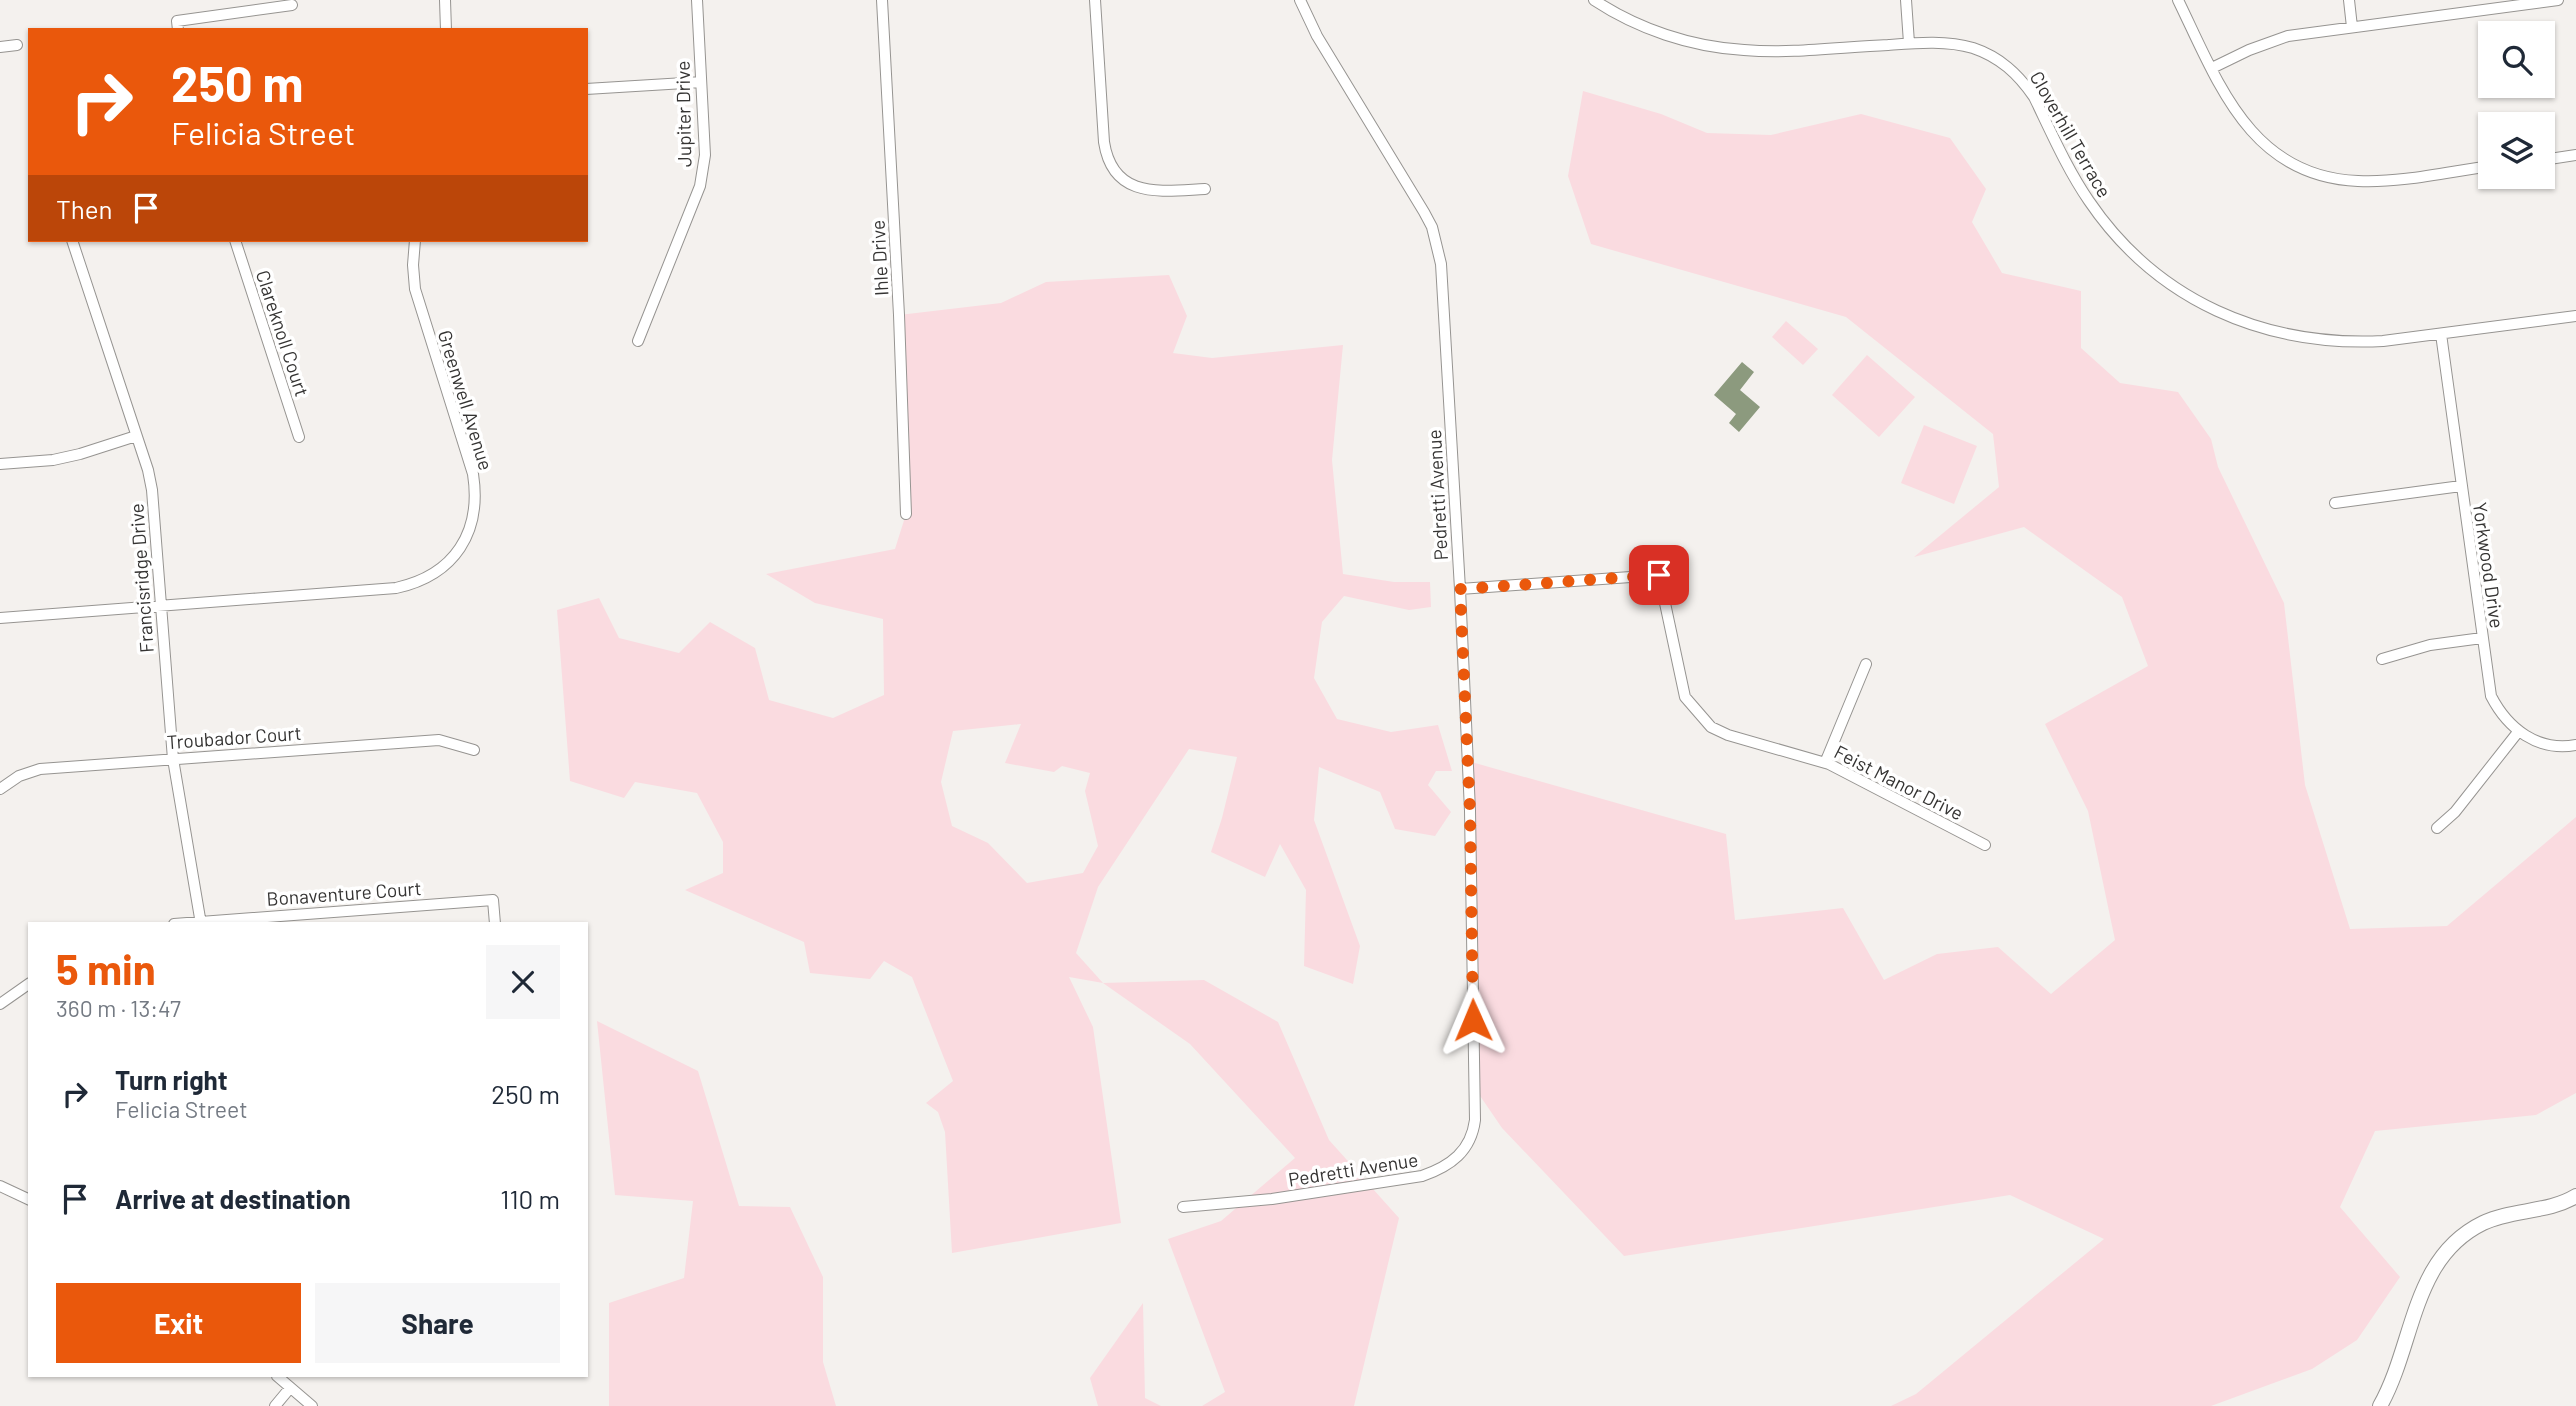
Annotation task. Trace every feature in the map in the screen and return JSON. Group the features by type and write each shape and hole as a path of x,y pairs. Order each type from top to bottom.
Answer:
{"street":[{"path":"445,0 446,28"},
{"name":"Jupiter Drive","path":"638,341 700,186 705,155 696,0"},
{"name":"Ihle Drive","path":"882,0 900,315 906,514"},
{"path":"1095,0 1104,142 1109,162 1124,180 1146,190 1205,189"},
{"name":"Pedretti Avenue","path":"1183,1207 1272,1199 1422,1176 1447,1166 1458,1157 1470,1140 1475,1120 1470,811 1460,589 1438,247 1424,212 1317,36 1300,0"},
{"name":"Cloverhill Terrace","path":"1594,0 1658,32 1711,46 1770,51 1940,43 1972,48 1987,54 2013,71 2034,97 2071,172 2108,226 2149,269 2193,299 2246,324 2298,338 2357,343 2576,316"},
{"path":"1906,0 1909,43"},
{"path":"2178,0 2232,107 2259,140 2295,164 2314,173 2335,178 2378,181 2478,168"},
{"path":"2349,0 2352,27"},
{"path":"2212,68 2268,42 2288,36 2558,0"},
{"path":"178,28 177,21 292,5"},
{"path":"0,47 17,45"},
{"path":"588,89 701,82"},
{"path":"2555,158 2576,155"},
{"name":"Francisridge Drive","path":"73,242 152,490 173,759 201,922"},
{"name":"Clareknoll Court","path":"236,242 299,437"},
{"name":"Greenwell Avenue","path":"0,618 397,588 427,578 452,559 462,546 472,521 475,490 473,474 415,289 415,242"},
{"name":"Yorkwood Drive","path":"2441,334 2491,696 2499,711 2518,732 2548,745 2576,745"},
{"path":"0,464 53,460 136,436"},
{"path":"2335,503 2461,486"},
{"path":"1460,589 1659,575 1679,566"},
{"name":"Feist Manor Drive","path":"1659,575 1685,697 1712,727 1728,735 1825,762 1985,845"},
{"path":"2382,659 2430,645 2482,638"},
{"path":"1825,762 1866,664"},
{"path":"2437,828 2455,813 2518,732"},
{"name":"Troubador Court","path":"0,789 19,776 40,769 439,740 474,750"},
{"name":"Bonaventure Court","path":"214,922 493,900 495,922"},
{"path":"0,1004 28,984"},
{"path":"0,1186 28,1199"},
{"path":"2380,1406 2394,1376 2424,1285 2444,1253 2468,1232 2489,1220 2576,1196"},
{"path":"278,1377 312,1406"},
{"path":"275,1406 290,1388"}],"shaded area":[{"path":"1583,91 1661,114 1707,133 1771,135 1861,114 1950,138 1986,189 1972,222 2002,273 2081,291 2081,348 2120,383 2178,392 2211,439 2218,467 2284,603 2305,785 2350,929 2447,926 2576,817 2576,1093 2536,1115 2375,1131 2340,1207 2400,1277 2357,1340 2312,1369 2211,1406 1891,1406 1916,1394 2104,1239 2010,1195 1624,1256 1502,1128 1474,1087 1468,761 1726,834 1735,920 1843,908 1884,980 1937,954 1998,947 2051,994 2115,940 2088,811 2045,724 2148,666 2122,597 2024,527 1914,557 1999,487 1993,434 1846,317 1591,244 1568,176"},
{"path":"1169,275 1187,316 1173,353 1212,358 1343,345 1332,460 1343,574 1394,582 1430,582 1431,607 1409,610 1344,596 1322,622 1314,678 1337,719 1391,732 1438,725 1452,771 1436,771 1428,785 1451,812 1435,836 1395,829 1380,792 1319,767 1314,820 1360,946 1353,984 1304,966 1306,890 1280,844 1265,877 1211,852 1237,757 1189,749 1098,887 1076,953 1103,983 1069,977 1093,1027 1121,1223 952,1253 945,1132 938,1112 926,1103 953,1081 912,977 884,961 870,979 810,973 804,942 685,890 723,873 723,842 697,793 635,782 624,798 570,781 557,610 599,598 619,638 679,653 710,622 755,648 769,700 833,718 884,695 883,619 815,603 766,574 895,549 906,514 899,315 1001,303 1046,282","holes":["1021,724 1005,763 1054,772 1062,766 1090,773 1085,791 1098,846 1083,873 1027,883 988,843 952,826 941,782 953,731"]},
{"path":"1786,321 1818,349 1803,365 1772,337"},
{"path":"1867,355 1915,397 1879,437 1832,395"},
{"path":"1742,362 1754,372 1740,390 1760,407 1739,432 1729,423 1736,414 1714,395"},
{"path":"1924,425 1977,446 1954,504 1901,483"},
{"path":"1204,980 1278,1022 1329,1140 1399,1218 1354,1406 1202,1406 1225,1392 1168,1239 1221,1221 1295,1158 1190,1044 1103,983"},
{"path":"597,1021 698,1071 739,1206 790,1207 823,1277 823,1362 836,1406 609,1406 609,1303 684,1278 693,1201 615,1195"},
{"path":"1143,1303 1145,1398 1161,1406 1098,1406 1090,1378"}],"route":[{"path":"1473,1020 1470,811 1460,589 1659,575"}]}
